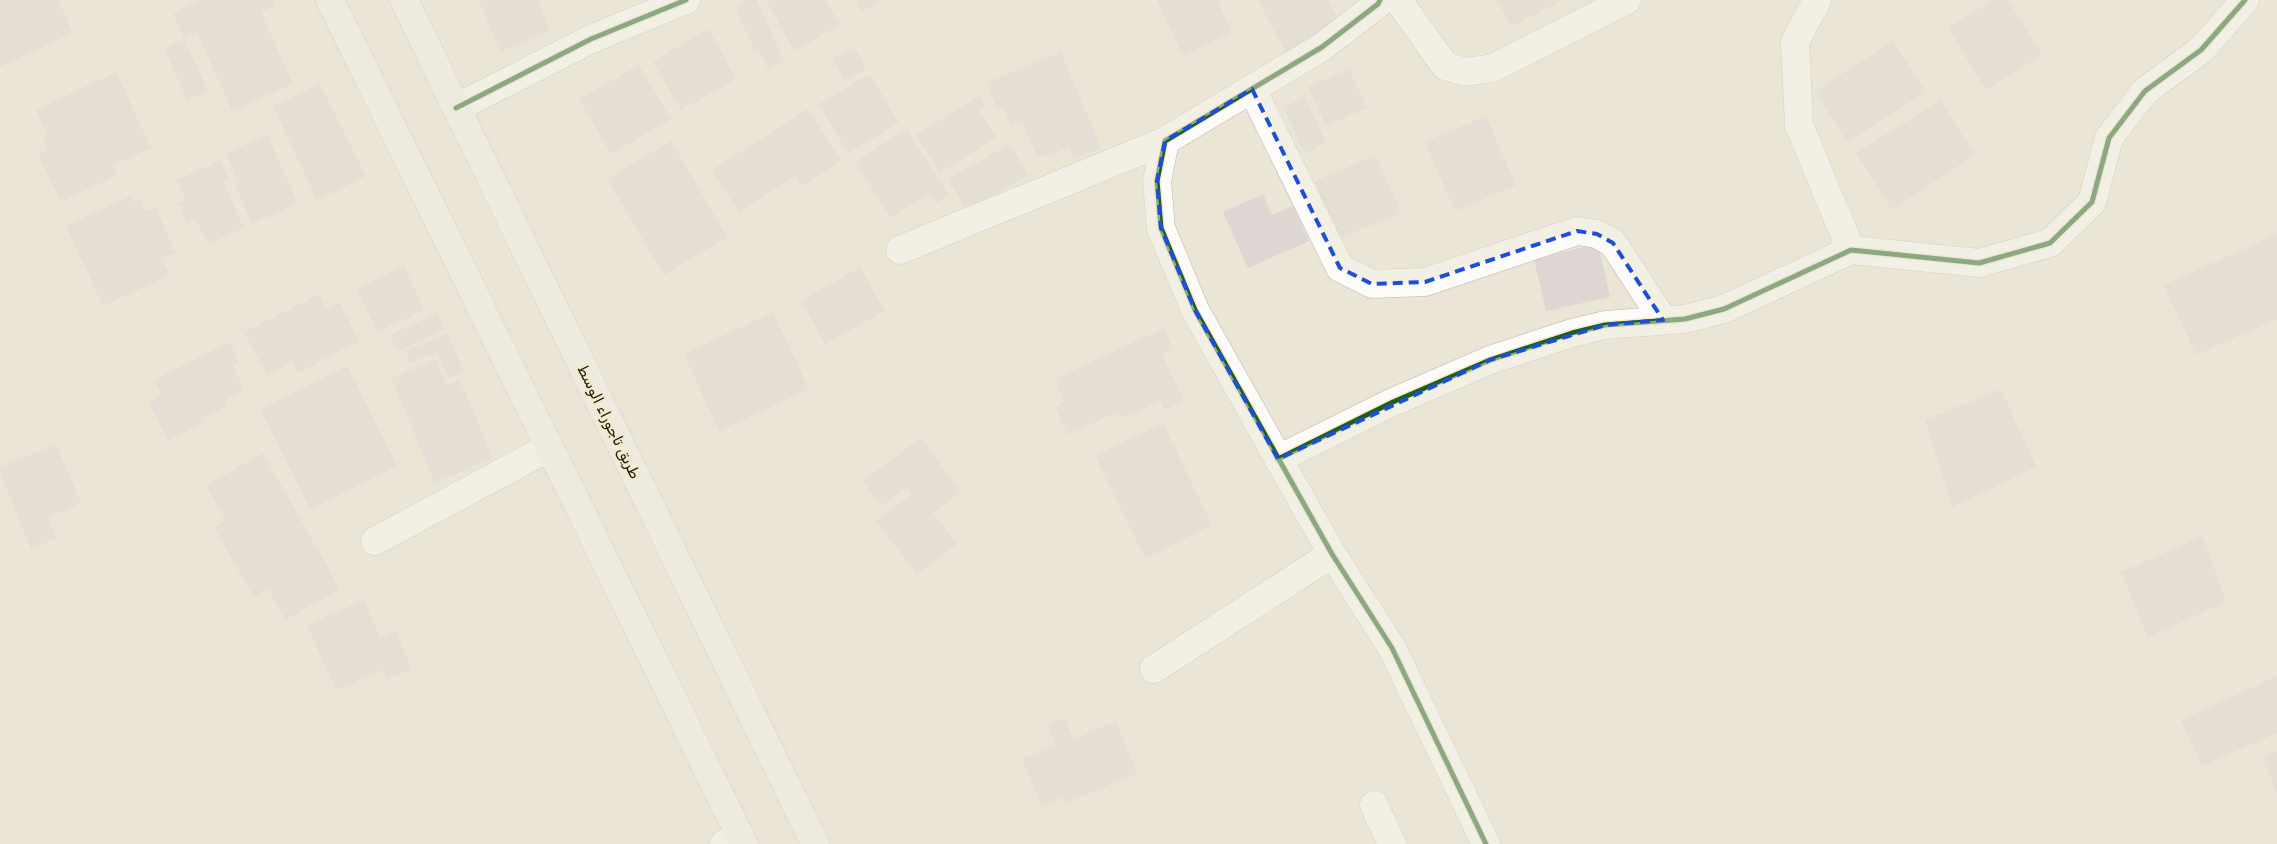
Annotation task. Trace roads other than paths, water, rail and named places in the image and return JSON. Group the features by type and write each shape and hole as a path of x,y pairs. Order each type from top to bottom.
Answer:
{"main road":[{"path":"330,0 548,448 736,842"},
{"name":"طريق تاجوراء الوسط","path":"404,0 815,844"}],"street":[{"path":"456,108 591,39 686,0"},
{"path":"900,250 1166,140 1322,47 1378,4 1380,0"},
{"path":"1398,0 1445,66 1465,72 1493,68 1627,0"},
{"path":"1817,0 1795,42 1799,125 1851,250"},
{"path":"1278,459 1393,402 1490,360 1572,333 1597,327 1636,321 1685,320 1724,309 1851,250 1980,262 2050,243 2092,202 2109,138 2145,90 2202,50 2245,0"},
{"path":"1252,89 1340,268 1372,284 1425,282 1577,231 1597,234 1613,243 1663,320"},
{"path":"1166,140 1157,181 1161,228 1195,310 1332,554 1392,648 1486,844"},
{"path":"376,541 548,448"},
{"path":"1154,669 1332,554"},
{"path":"1374,806 1392,844"}]}
